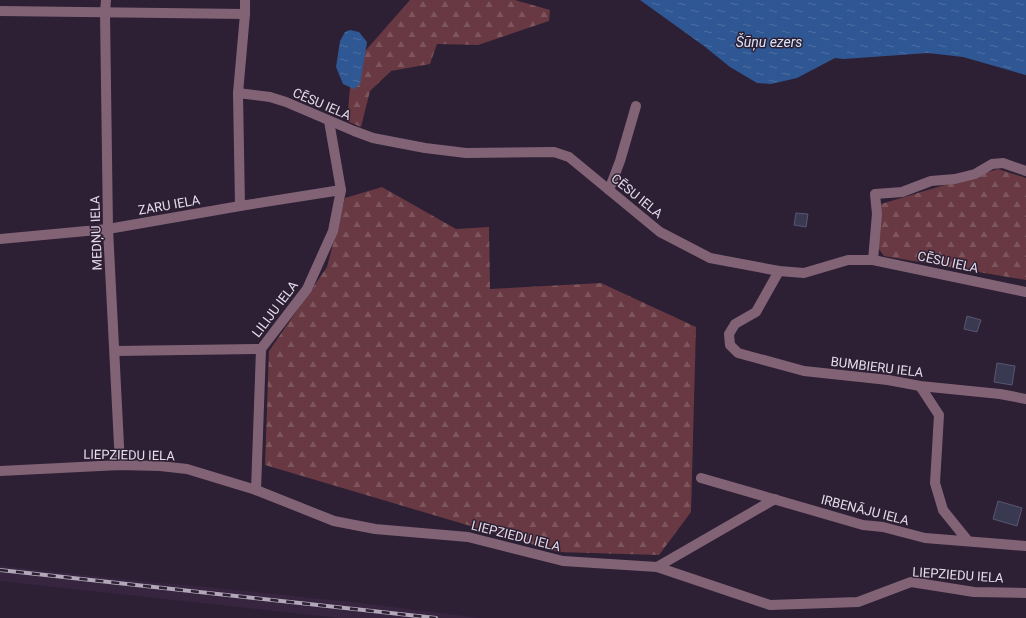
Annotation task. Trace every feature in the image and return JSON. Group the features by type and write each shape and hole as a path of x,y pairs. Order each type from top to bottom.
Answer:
{"street":[{"name":"MEDŅU IELA","path":"106,0 108,229 120,465"},
{"path":"240,206 238,93 245,0"},
{"path":"0,10 105,13 245,14"},
{"name":"CĒSU IELA","path":"238,93 270,97 286,102 373,138 425,148 466,153 554,152 569,157 660,232 710,258 779,271 804,273 848,260 873,260 1026,292"},
{"path":"609,190 620,161 636,106"},
{"name":"LILIJU IELA","path":"115,351 261,349 307,289 333,231 341,190 329,121"},
{"path":"873,260 876,214 875,194 902,192 930,181 955,179 975,174 992,164 1002,163 1026,171"},
{"name":"ZARU IELA","path":"0,240 108,229 341,190"},
{"name":"BUMBIERU IELA","path":"779,271 756,312 735,324 729,334 730,345 738,353 804,371 888,380 920,386 1000,394 1026,399"},
{"path":"256,490 261,349"},
{"path":"920,386 939,415 934,483 943,510 968,542"},
{"name":"LIEPZIEDU IELA","path":"0,471 120,465 160,466 187,469 256,490 334,521 375,529 468,537 563,561 657,567 770,605 858,602 911,582 974,592 1026,593"},
{"name":"IRBENĀJU IELA","path":"701,478 862,525 883,527 925,538 1026,546"},
{"path":"657,567 775,499"}],"shaded area":[{"path":"0,566 360,603 480,618 339,618 0,581"}],"green space":[{"path":"410,0 515,0 550,10 549,21 478,45 437,44 430,64 391,71 370,91 361,127 347,121 352,66"},
{"path":"998,169 1026,178 1026,280 884,256 876,245 881,204"},
{"path":"382,187 456,229 489,227 490,289 601,283 696,327 691,512 659,555 558,552 265,465 269,351 327,267 345,198"}],"water":[{"name":"Šūņu ezers","path":"640,0 1026,0 1026,75 963,57 928,53 844,59 835,58 797,78 771,84 757,83 730,67 704,46"},
{"path":"350,30 359,32 367,42 360,84 354,89 343,84 336,67 340,41 345,32"}],"building":[{"path":"796,213 808,214 806,227 794,225"},
{"path":"967,316 981,320 977,332 964,329"},
{"path":"997,363 1015,366 1012,385 994,382"},
{"path":"998,501 1022,508 1017,526 993,519"}],"railway":[{"path":"0,570 436,618"}]}
